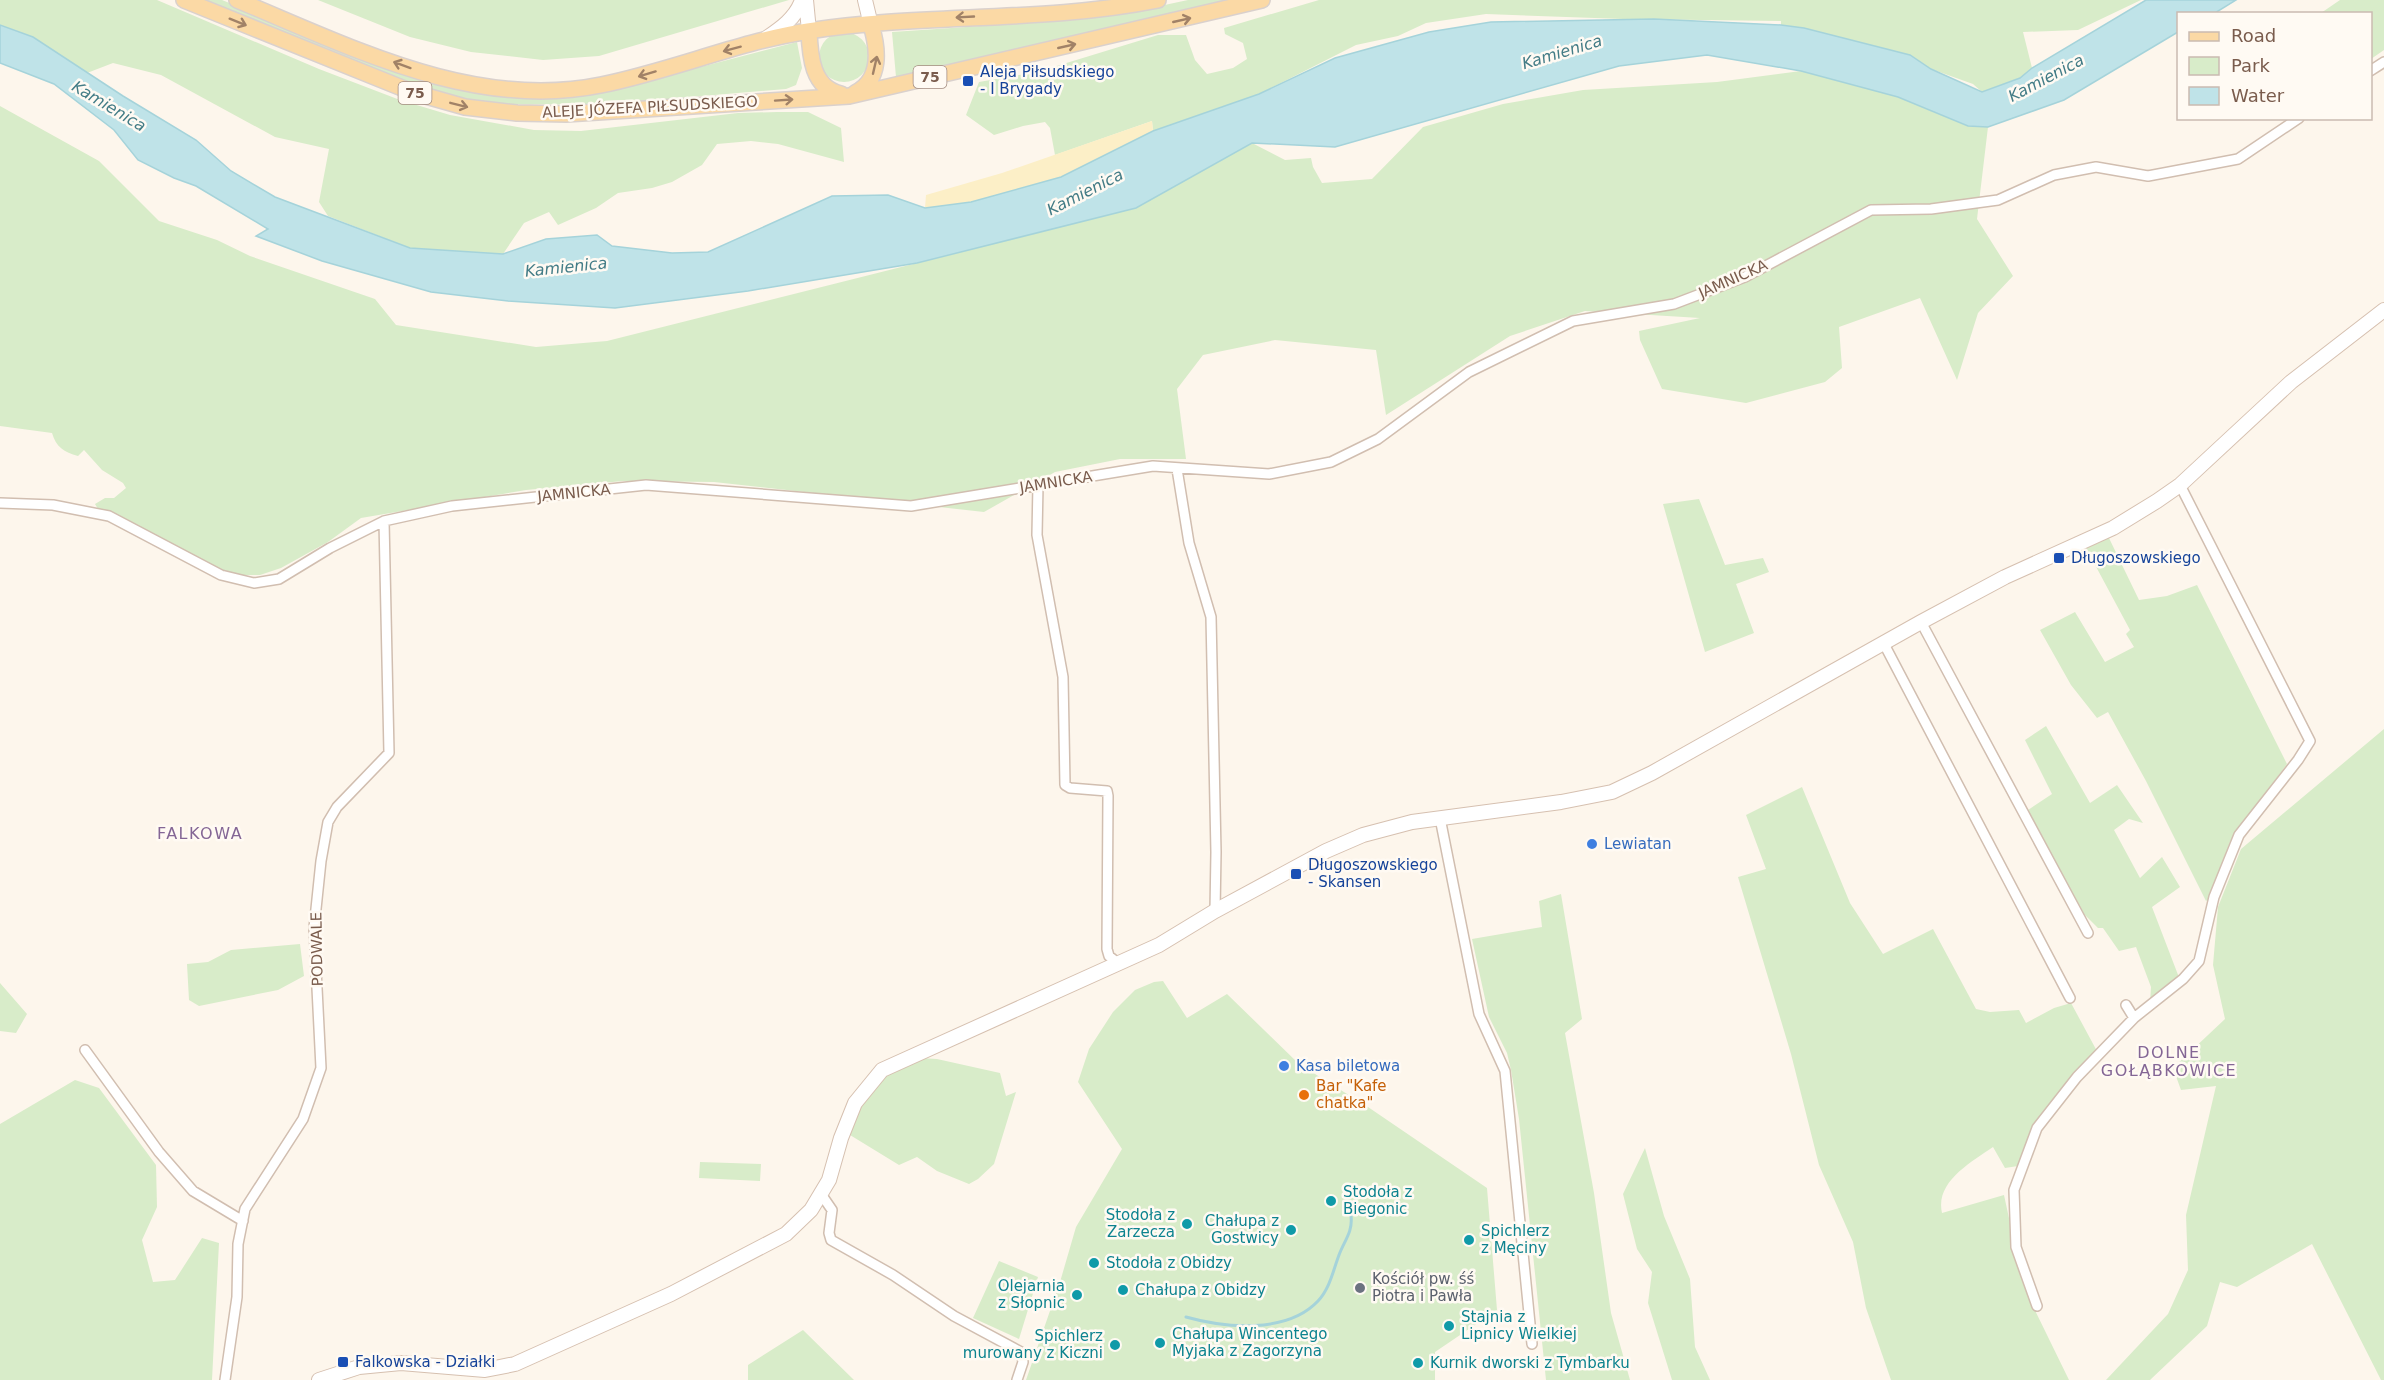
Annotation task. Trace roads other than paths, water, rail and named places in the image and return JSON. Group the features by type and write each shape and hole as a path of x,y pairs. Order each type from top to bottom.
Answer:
{"main road":[{"name":"ALEJE JÓZEFA PIŁSUDSKIEGO","path":"184,0 412,92 465,107 517,113 566,114 849,96 1262,0"},
{"name":"ALEJE JÓZEFA PIŁSUDSKIEGO","path":"237,0 410,69 466,84 516,90 562,91 599,86 808,31 1124,7 1158,0"},
{"path":"808,31 812,62 821,83 837,94 849,96 859,91 874,74 877,54 871,25"}],"street":[{"path":"760,42 785,25 804,0"},
{"path":"804,0 808,31"},
{"path":"865,0 871,25"},
{"name":"JAMNICKA","path":"0,503 53,505 109,516 221,574 254,583 279,579 330,548 384,521 452,506 646,485 911,506 1153,466 1269,474 1331,462 1378,439 1469,372 1573,321 1674,304 1745,277 1871,210 1931,209 1998,200 2054,175 2096,167 2148,176 2238,159 2296,120"},
{"path":"319,1380 359,1367 401,1363 485,1370 515,1364 671,1294 786,1234 811,1210 829,1180 841,1138 855,1103 882,1070 1037,998 1159,945 1215,911 1326,851 1364,835 1407,823 1561,802 1612,792 1652,773 1727,733 1883,642 2014,573 2113,528 2180,485 2291,382 2384,310"},
{"path":"1177,469 1189,543 1210,617 1216,852 1215,911"},
{"path":"1038,485 1037,535 1063,677 1065,785 1070,788 1107,791 1107,949 1109,956 1119,964"},
{"path":"2037,1306 2016,1248 2014,1190 2037,1128 2078,1077 2134,1018 2183,979 2199,961 2214,897 2239,835 2298,760 2310,741 2180,485"},
{"name":"PODWALE","path":"225,1380 237,1297 238,1244 245,1209 303,1119 321,1068 314,928 321,861 328,822 338,807 389,753 384,521"},
{"path":"1921,622 2088,933"},
{"path":"1883,642 2070,998"},
{"path":"1440,818 1479,1014 1505,1071 1532,1344"},
{"path":"2126,1005 2134,1018"},
{"path":"85,1050 153,1143 195,1193 243,1221"},
{"path":"821,1194 832,1210 831,1240 893,1275 954,1316 1021,1352 1023,1362 1017,1380"}],"water":[{"name":"Kamienica","path":"2146,0 2236,0 2217,12 2177,12 2177,33 2064,100 1988,127 1968,126 1898,97 1801,71 1707,55 1619,66 1335,147 1252,143 1136,208 917,263 748,291 615,308 508,301 431,292 322,261 256,236 268,229 196,186 138,160 114,130 54,84 0,63 0,25 33,37 196,140 231,171 275,197 410,248 503,254 546,239 597,235 612,246 672,253 708,252 832,196 888,195 925,208 971,202 1061,177 1153,131 1259,94 1335,58 1429,32 1491,22 1654,19 1804,28 1910,55 1931,69 1982,92 2020,78 2032,68"}],"waterway":[{"path":"1186,1317 1219,1324 1255,1326 1290,1319 1305,1312 1318,1301 1328,1285 1349,1232 1351,1216"}],"place":[{"name":"Aleja Piłsudskiego - I Brygady","path":"968,81"},
{"name":"Długoszowskiego","path":"2059,558"},
{"name":"Lewiatan","path":"1592,844"},
{"name":"Długoszowskiego - Skansen","path":"1296,874"},
{"name":"Kasa biletowa","path":"1284,1066"},
{"name":"Bar \"Kafe chatka\"","path":"1304,1095"},
{"name":"Stodoła z Biegonic","path":"1331,1201"},
{"name":"Stodoła z Zarzecza","path":"1187,1224"},
{"name":"Chałupa z Gostwicy","path":"1291,1230"},
{"name":"Spichlerz z Męciny","path":"1469,1240"},
{"name":"Stodoła z Obidzy","path":"1094,1263"},
{"name":"Kościół pw. śś Piotra i Pawła","path":"1360,1288"},
{"name":"Chałupa z Obidzy","path":"1123,1290"},
{"name":"Olejarnia z Słopnic","path":"1077,1295"},
{"name":"Stajnia z Lipnicy Wielkiej","path":"1449,1326"},
{"name":"Chałupa Wincentego Myjaka z Zagorzyna","path":"1160,1343"},
{"name":"Spichlerz murowany z Kiczni","path":"1115,1345"},
{"name":"Falkowska - Działki","path":"343,1362"},
{"name":"Kurnik dworski z Tymbarku","path":"1418,1363"}],"district":[{"name":"FALKOWA","path":"200,833"},
{"name":"DOLNE GOŁĄBKOWICE","path":"2169,1061"}]}
